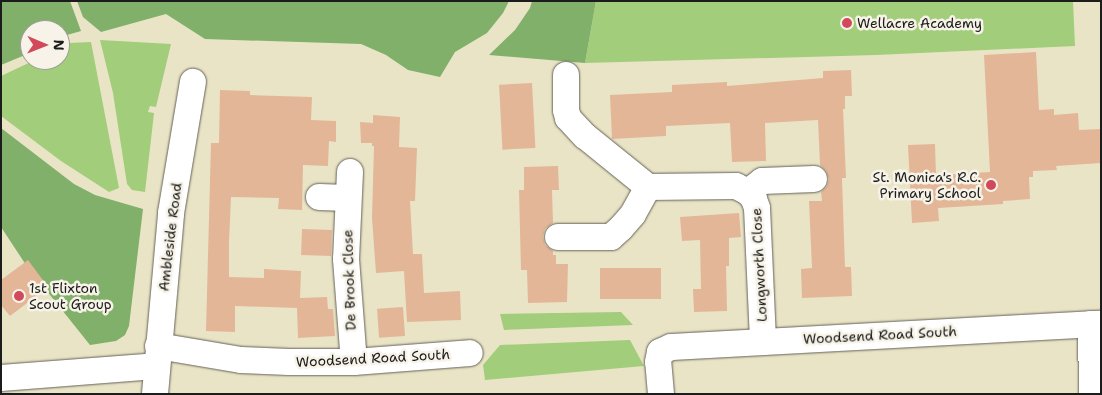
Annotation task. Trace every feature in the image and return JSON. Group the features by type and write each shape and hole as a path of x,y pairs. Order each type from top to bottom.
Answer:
{"street":[{"path":"558,237 611,237 633,214 648,187 585,136 568,118 566,110 566,75"},
{"name":"Ambleside Road","path":"155,394 171,212 193,82"},
{"name":"De Brook Close","path":"350,172 346,259 354,362"},
{"name":"Longworth Close","path":"748,192 762,181 814,178"},
{"name":"Longworth Close","path":"648,187 736,186 748,192 757,208 763,342"},
{"path":"319,197 348,198"},
{"path":"1092,394 1096,324"},
{"name":"Woodsend Road South","path":"661,394 658,362 660,352 671,347 1096,324"},
{"name":"Woodsend Road South","path":"1,378 157,356 354,362 470,354"}],"green space":[{"path":"1,1 70,1 81,31 70,34 70,20 20,20 20,57 1,65"},
{"path":"77,1 509,1 503,13 487,33 455,52 440,77 408,70 386,55 361,44 205,39 166,14 101,32 83,17"},
{"path":"532,1 596,1 585,63 489,55 515,30 530,8"},
{"name":"Wellacre Academy","path":"596,1 1073,1 1075,46 876,55 585,63"},
{"path":"100,40 171,44 156,107 150,106 148,112 154,113 145,192 132,190 127,184 113,93"},
{"path":"91,42 119,188 109,192 61,161 1,116 1,76 20,67 20,70 70,70 70,43"},
{"path":"1,128 74,184 95,195 143,209 129,326 125,335 116,341 90,345 26,265 1,227"},
{"path":"621,312 633,325 504,330 500,314"},
{"path":"630,340 644,366 485,380 483,365 500,345"}],"building":[{"path":"1036,52 1039,110 1054,109 1054,115 1078,113 1079,130 1101,129 1101,163 1056,166 1057,170 1033,171 1033,177 1029,177 1030,199 1003,201 1003,204 938,208 939,221 912,223 908,145 935,144 936,175 990,172 984,55"},
{"path":"851,70 852,96 845,96 845,109 843,109 846,178 842,178 845,267 851,267 852,296 802,298 801,269 812,268 809,201 822,201 821,192 827,186 829,179 826,171 820,165 818,120 765,123 766,161 732,162 730,123 666,126 666,136 612,139 610,95 672,92 672,85 727,82 727,86 823,78 823,71"},
{"path":"532,83 535,148 502,150 499,85"},
{"path":"220,90 250,91 250,95 312,97 311,120 336,121 336,142 329,141 328,166 303,165 302,210 278,209 279,198 231,197 229,242 229,277 264,278 264,269 301,271 300,298 327,297 328,309 333,309 335,336 298,338 297,308 235,306 235,332 206,331 211,143 219,143"},
{"path":"373,115 400,117 399,147 417,148 415,201 410,201 413,254 422,254 424,293 460,291 461,320 407,322 404,271 376,273 372,218 374,146 372,146 372,143 361,143 360,122 373,123"},
{"path":"558,166 559,190 552,190 553,223 545,229 543,237 545,245 553,251 553,255 556,255 556,264 568,264 567,302 528,303 527,270 521,270 519,190 524,190 524,167"},
{"path":"739,213 741,237 729,238 729,266 726,266 727,311 694,312 693,289 701,289 700,240 682,241 680,217"},
{"path":"302,229 332,230 331,256 301,255"},
{"name":"1st Flixton Scout Group","path":"28,260 48,287 10,316 1,305 1,280"},
{"path":"600,268 661,268 661,299 600,299"},
{"path":"403,307 405,336 379,338 377,309"}],"place":[{"name":"Wellacre Academy","path":"847,23"},
{"name":"St. Monica's R.C. Primary School","path":"991,185"},
{"name":"1st Flixton Scout Group","path":"19,296"}]}
